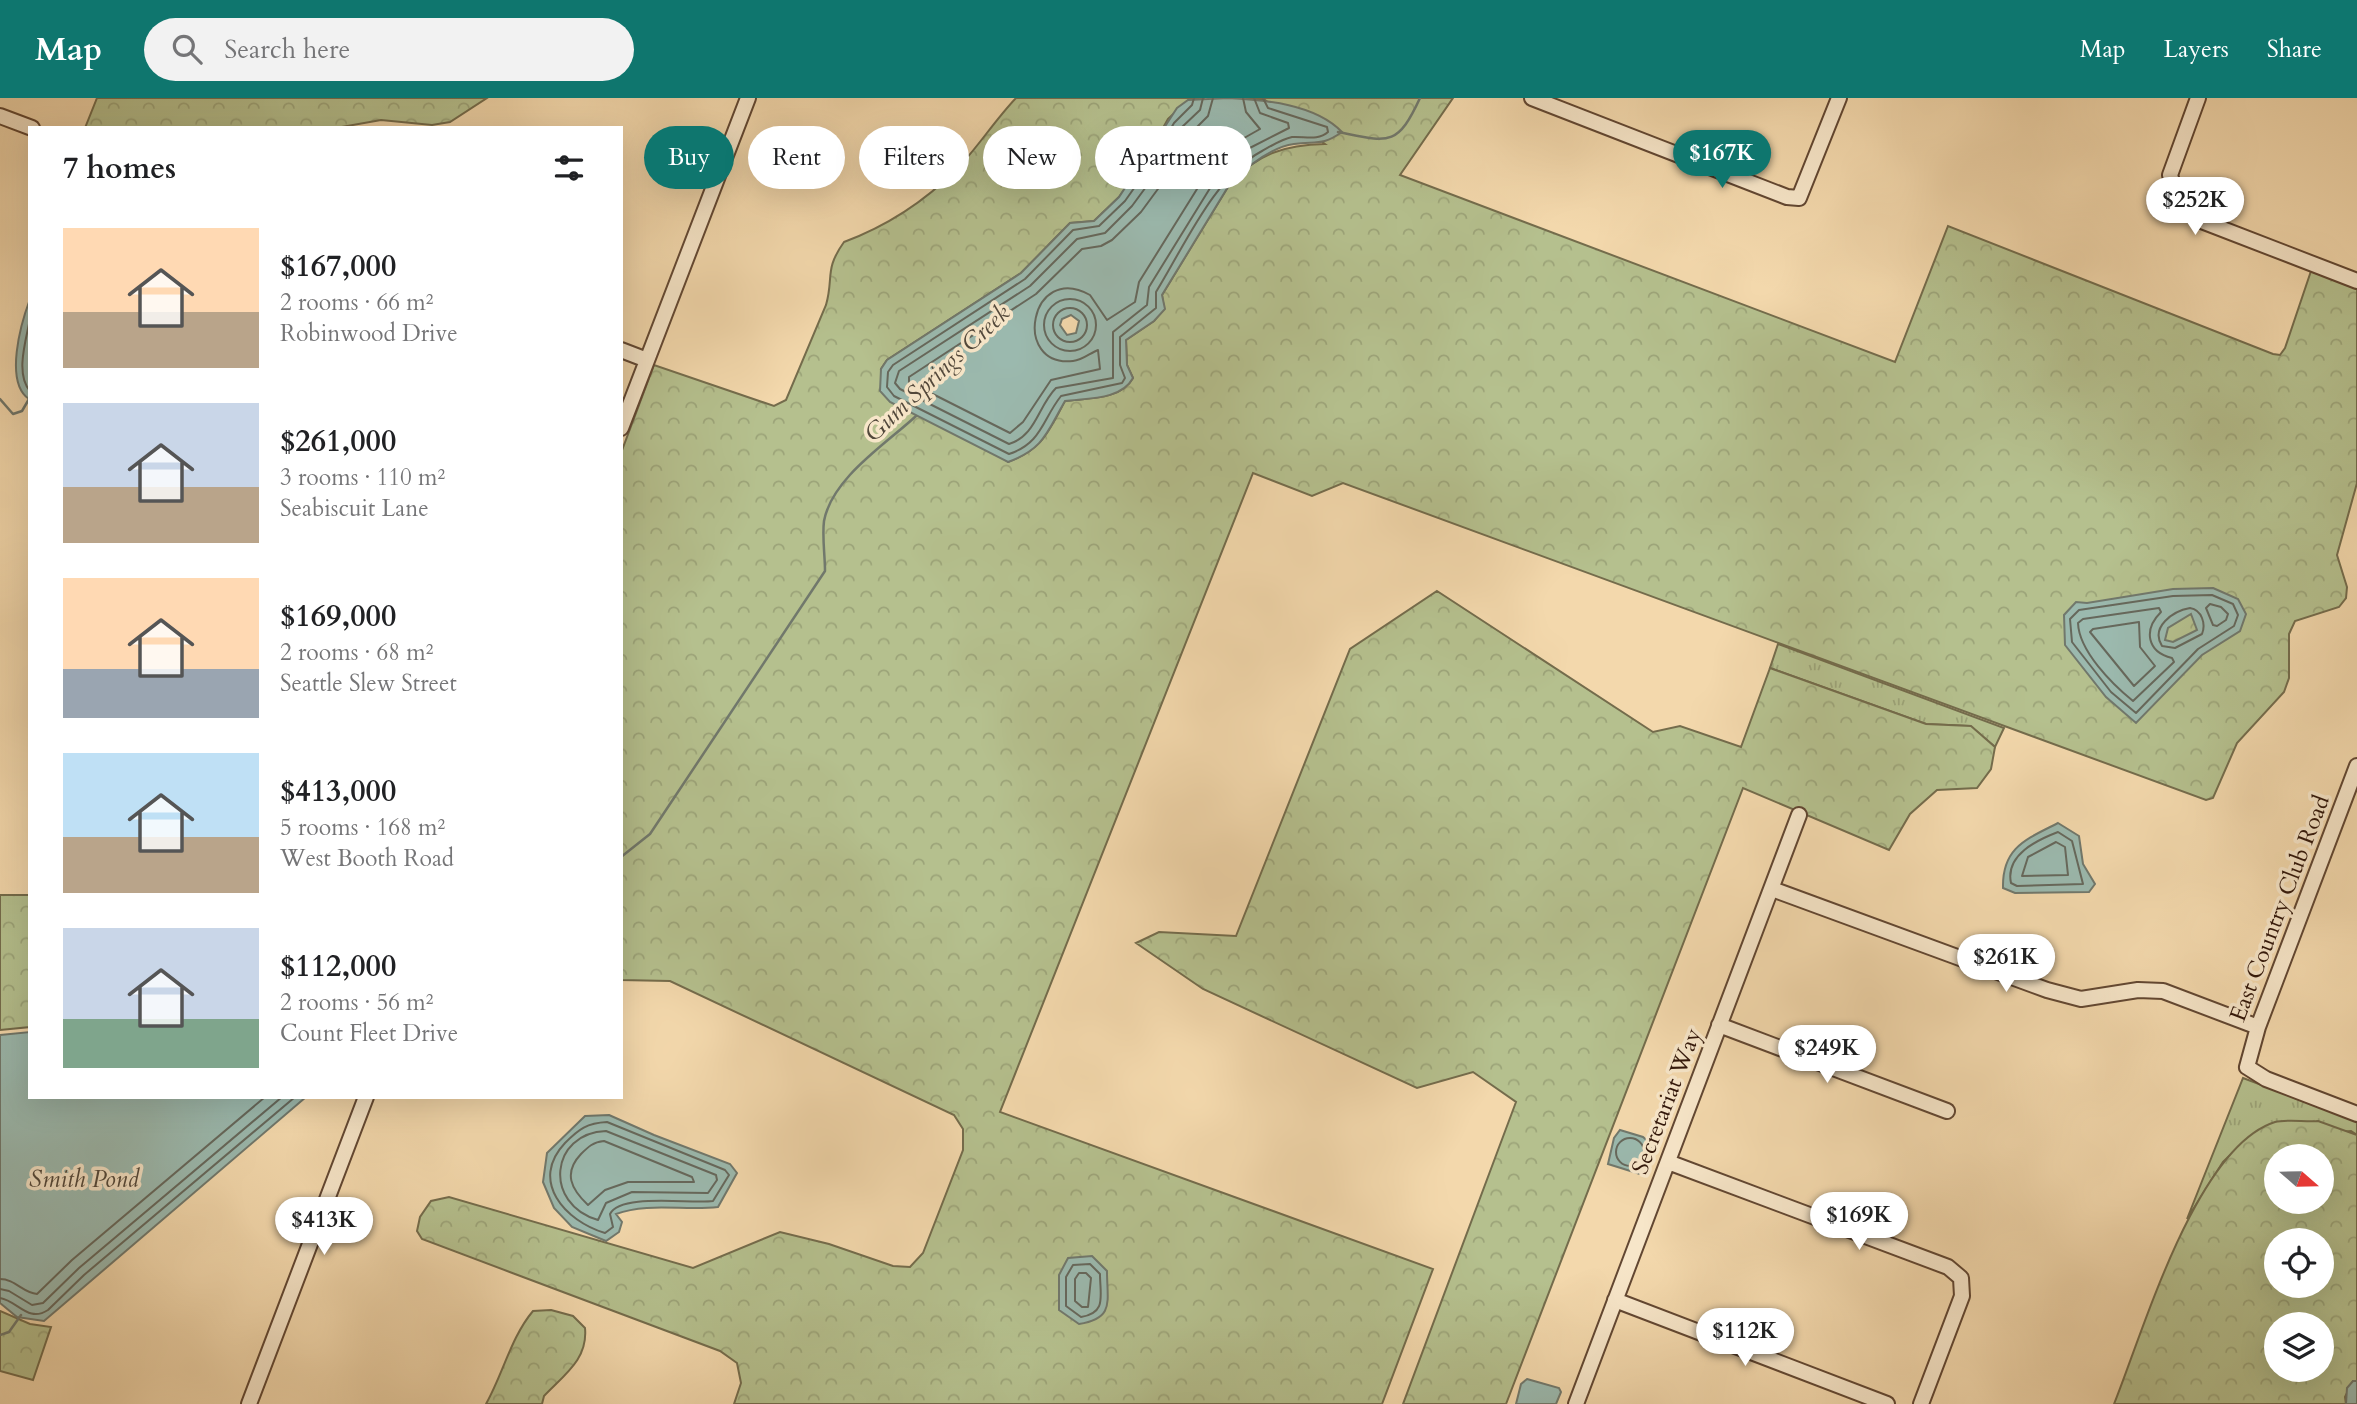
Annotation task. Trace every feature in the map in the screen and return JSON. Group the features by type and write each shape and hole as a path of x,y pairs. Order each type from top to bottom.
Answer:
{"street":[{"path":"623,423 748,98"},
{"path":"1532,98 1787,197 1799,198 1839,98"},
{"path":"2198,98 2170,175 2178,201 2199,220 2357,281"},
{"path":"0,116 28,126"},
{"path":"623,351 647,360"},
{"name":"East Country Club Road","path":"2357,766 2258,1027 2247,1067 2266,1079 2357,1114"},
{"name":"Secretariat Way","path":"1576,1404 1799,815"},
{"path":"1772,889 2047,990 2081,999 2138,990 2163,991 2258,1027"},
{"path":"1719,1025 1947,1111"},
{"path":"249,1404 365,1099"},
{"path":"1668,1162 1948,1267 1961,1278 1962,1296 1921,1404"},
{"path":"1615,1300 1887,1404"}],"green space":[{"path":"97,98 487,98 450,122 432,125 381,120 347,126 86,126"},
{"path":"1016,98 1205,98 1189,100 1164,126 1095,126 1095,189 1125,189 1119,197 1094,221 1070,223 1021,273 887,360 881,369 1008,462 1037,445 1065,401 1103,397 1128,385 1133,378 1127,365 1126,340 1154,321 1164,309 1162,295 1227,189 1252,189 1252,164 1263,157 1298,146 1325,144 1265,100 1228,98 1453,98 1400,175 1895,362 1948,226 2273,354 2280,355 2285,348 2311,271 2357,289 2357,483 2337,555 2347,587 2346,598 2339,607 2295,621 2289,634 2289,678 2284,692 2237,743 2213,798 2206,800 1343,483 1312,496 1253,473 1000,1112 1433,1269 1382,1404 734,1404 741,1383 737,1363 720,1351 422,1239 417,1231 420,1217 431,1201 449,1197 693,1268 780,1232 829,1244 893,1266 910,1267 923,1253 963,1150 963,1129 954,1115 670,981 623,980 623,448 654,365 774,406 786,400 826,305 834,260 844,242 890,221 935,189 969,189 969,156 983,138 983,189 1081,189 1081,126 992,126"},
{"path":"1437,591 1653,732 1680,726 1741,747 1770,668 1926,724 1971,726 1995,747 1991,769 1977,788 1937,790 1910,814 1889,850 1743,788 1506,1404 1403,1404 1516,1102 1473,1072 1417,1088 1203,989 1136,943 1159,932 1236,936 1350,649"},
{"path":"1778,644 2004,728 1995,747 1970,726 1926,724 1770,668"},
{"path":"0,895 28,895 28,1027 0,1030"},
{"path":"2243,1078 2357,1121 2357,1135 2351,1131 2246,1140 2223,1162 2187,1219"},
{"path":"2318,1121 2357,1135 2357,1381 2353,1381 2345,1397 2346,1404 2114,1404 2157,1290 2197,1203 2221,1166 2247,1138 2275,1122"},
{"path":"551,1310 573,1316 585,1328 583,1349 579,1357 544,1396 542,1404 486,1404 525,1321 533,1311"},
{"path":"0,1311 30,1324 51,1327 33,1380 0,1371"}],"water":[{"path":"1188,100 1258,100 1304,109 1318,115 1342,132 1324,141 1285,146 1252,164 1252,126 1165,126 1177,108"},
{"path":"1124,189 1227,189 1162,295 1165,309 1154,321 1126,340 1127,365 1133,378 1128,385 1103,397 1065,401 1037,445 1008,462 890,402 880,391 881,369 887,360 1021,273 1070,223 1094,221","holes":["1071,315 1079,321 1076,333 1067,335 1060,325 1062,319"]},
{"path":"28,306 28,398 21,391 16,366"},
{"path":"2213,588 2238,599 2246,614 2240,631 2202,655 2136,723 2106,697 2065,645 2064,615 2076,602 2087,603 2173,589","holes":["2191,614 2197,630 2173,642 2165,640 2168,628"]},
{"path":"2058,823 2079,836 2083,864 2095,884 2089,892 2015,893 2003,888 2007,863 2018,846"},
{"name":"Smith Pond","path":"28,1032 28,1099 304,1099 44,1321 17,1317 0,1303 0,1035"},
{"path":"609,1115 730,1164 737,1173 718,1207 628,1210 616,1214 622,1222 619,1232 606,1241 572,1227 554,1208 543,1182 547,1153 585,1116"},
{"path":"1620,1130 1643,1137 1651,1144 1652,1150 1640,1174 1608,1164 1614,1138"},
{"path":"1092,1256 1107,1271 1108,1300 1104,1313 1099,1318 1079,1324 1059,1310 1059,1275 1068,1258"},
{"path":"1527,1379 1559,1388 1561,1392 1556,1404 1516,1404 1521,1384"},
{"path":"2353,1381 2357,1381 2357,1404 2346,1404 2347,1388"}],"waterway":[{"name":"Gum Springs Creek","path":"1338,132 1369,138 1389,138 1405,126 1420,98"},
{"path":"0,399 13,414 22,411 28,401"},
{"name":"Gum Springs Creek","path":"623,855 650,834 825,571 824,521 838,490 862,463 916,416"},
{"name":"Gum Springs Creek","path":"0,1335 9,1332 21,1315"}]}
